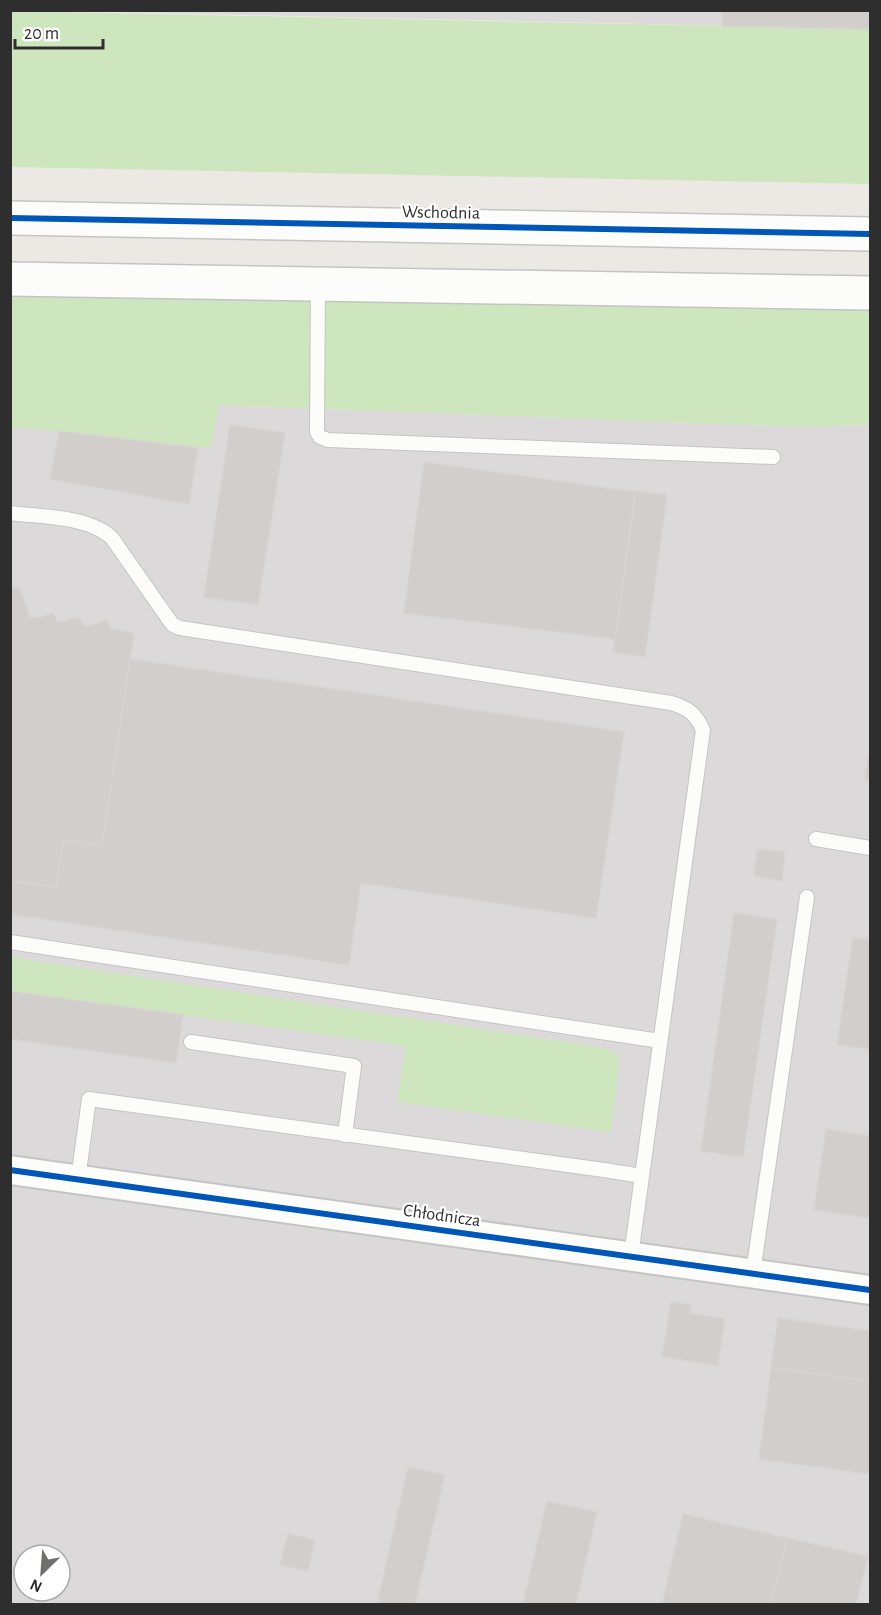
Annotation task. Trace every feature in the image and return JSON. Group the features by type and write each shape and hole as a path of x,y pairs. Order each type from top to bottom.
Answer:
{"street":[{"name":"Wschodnia","path":"10,218 870,234"},
{"path":"10,279 870,293"},
{"name":"Chłodnicza","path":"10,1170 870,1290"}],"lane":[{"path":"318,284 317,432 320,437 328,440 773,457"},
{"path":"10,513 83,523 105,532 112,538 173,625 180,628 671,704 684,707 693,713 703,730 631,1256"},
{"path":"816,839 870,848"},
{"path":"753,1273 807,897"},
{"path":"10,942 660,1041"},
{"path":"191,1042 354,1066 345,1135"},
{"path":"78,1179 89,1099 642,1176"}],"shaded area":[{"path":"870,10 870,29 73,11"},
{"path":"11,401 218,405 799,427 870,425 870,1604 11,1604"}],"green space":[{"path":"11,11 870,29 870,184 11,167"},
{"path":"10,279 870,293 870,425 799,427 219,405 211,448 11,427"},
{"path":"10,957 607,1048 619,1056 611,1132 398,1102 406,1046 11,991"}],"building":[{"path":"722,10 870,10 870,29 722,26"},
{"path":"230,425 285,433 258,605 204,597"},
{"path":"59,431 198,448 189,504 50,479"},
{"path":"424,462 635,492 615,639 404,613"},
{"path":"636,491 667,495 645,657 613,652"},
{"path":"10,587 19,588 29,613 28,617 37,618 53,613 57,621 63,622 79,617 83,625 89,626 107,620 111,629 134,633 102,846 63,840 56,887 10,881"},
{"path":"130,659 624,732 596,918 361,883 349,965 10,914 10,881 56,887 63,840 102,846"},
{"path":"870,747 870,779 865,779"},
{"path":"757,849 785,852 782,881 754,876"},
{"path":"734,913 777,919 743,1157 701,1151"},
{"path":"853,937 870,940 870,1049 837,1045"},
{"path":"10,991 183,1015 176,1063 10,1039"},
{"path":"826,1129 870,1136 870,1218 814,1210"},
{"path":"671,1302 691,1305 689,1313 725,1319 718,1366 662,1357"},
{"path":"778,1318 870,1331 870,1381 771,1368"},
{"path":"771,1368 870,1381 870,1474 759,1459"},
{"path":"408,1467 445,1475 415,1604 377,1604"},
{"path":"547,1501 597,1512 576,1604 523,1604"},
{"path":"683,1514 787,1538 771,1604 662,1604"},
{"path":"288,1533 315,1540 308,1571 280,1565"},
{"path":"787,1538 868,1556 856,1604 771,1604"}],"cycle path":[{"path":"10,218 870,234"},
{"path":"10,1170 870,1290"}]}
